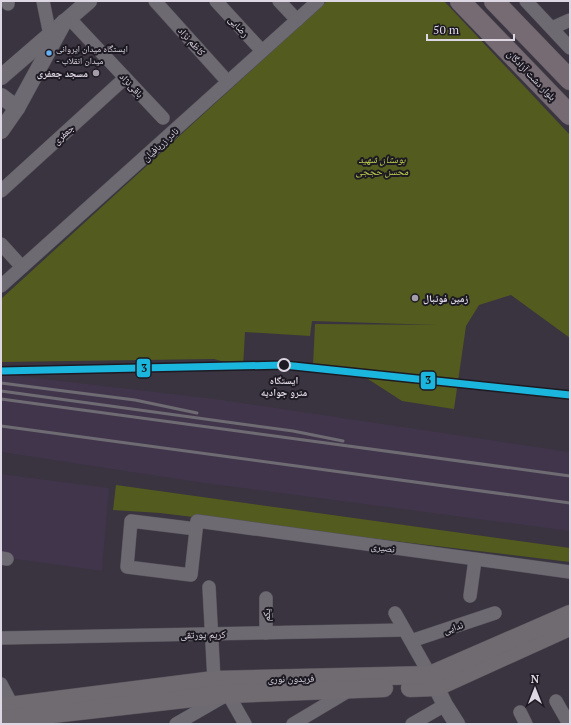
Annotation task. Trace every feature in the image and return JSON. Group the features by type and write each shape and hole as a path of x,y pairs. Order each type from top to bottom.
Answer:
{"main road":[{"name":"بلوار دشت آزادگان","path":"460,1 570,115"},
{"path":"494,1 570,80"},
{"name":"فریدون نوری","path":"1,720 214,680 433,681 570,614"},
{"name":"فریدون نوری","path":"16,717 228,694 350,690 433,681 570,627"}],"street":[{"path":"43,1 50,35"},
{"path":"1,78 89,1"},
{"name":"کاظم نژاد","path":"155,1 228,82"},
{"name":"رضایی","path":"216,1 262,51"},
{"path":"279,1 297,20"},
{"name":"نادر زربافیان","path":"1,286 318,1"},
{"path":"526,1 570,48"},
{"path":"1,131 17,108 67,20"},
{"name":"باقی‌نژاد","path":"67,20 125,78 162,118"},
{"path":"552,28 570,20"},
{"name":"جعفری","path":"1,191 125,78"},
{"path":"1,96 17,108"},
{"path":"1,244 22,267"},
{"name":"نصیری","path":"197,525 191,575 127,566 131,521 197,525 570,572"},
{"path":"470,596 475,560"},
{"path":"210,587 214,680"},
{"name":"یکم","path":"266,598 266,633"},
{"path":"395,613 445,705 457,724"},
{"name":"ندایی","path":"408,636 495,613"},
{"name":"کریم پورتقی","path":"1,638 266,633 408,636"},
{"path":"1,684 16,717"},
{"path":"293,724 350,690"},
{"path":"176,724 228,694 245,724"},
{"path":"556,701 569,724"},
{"path":"412,724 445,705"},
{"path":"520,712 526,724"}],"shaded area":[{"path":"1,374 215,399 570,452 570,531 204,483 1,452"},
{"path":"1,474 109,488 102,571 1,557"}],"green space":[{"name":"بوستان شهید محسن حججی","path":"327,1 444,1 570,135 570,338 511,295 479,305 466,326 454,409 402,401 368,379 313,366 315,324 437,325 312,321 310,336 245,332 243,367 214,359 1,362 1,299"},
{"path":"116,485 570,548 570,562 160,513 113,510"}],"railway":[{"path":"1,383 135,400 197,413"},
{"path":"1,391 293,431 343,441"},
{"path":"1,399 570,476"},
{"path":"1,426 570,503"}],"transit line":[{"name":"3","path":"1,371 284,365 570,395"}],"place":[{"name":"ایستگاه میدان ایروانی - میدان انقلاب","path":"49,53"},
{"name":"مسجد جعفری","path":"96,73"},
{"name":"زمین فوتبال","path":"415,298"},
{"name":"ایستگاه مترو جوادیه","path":"284,365"}]}
